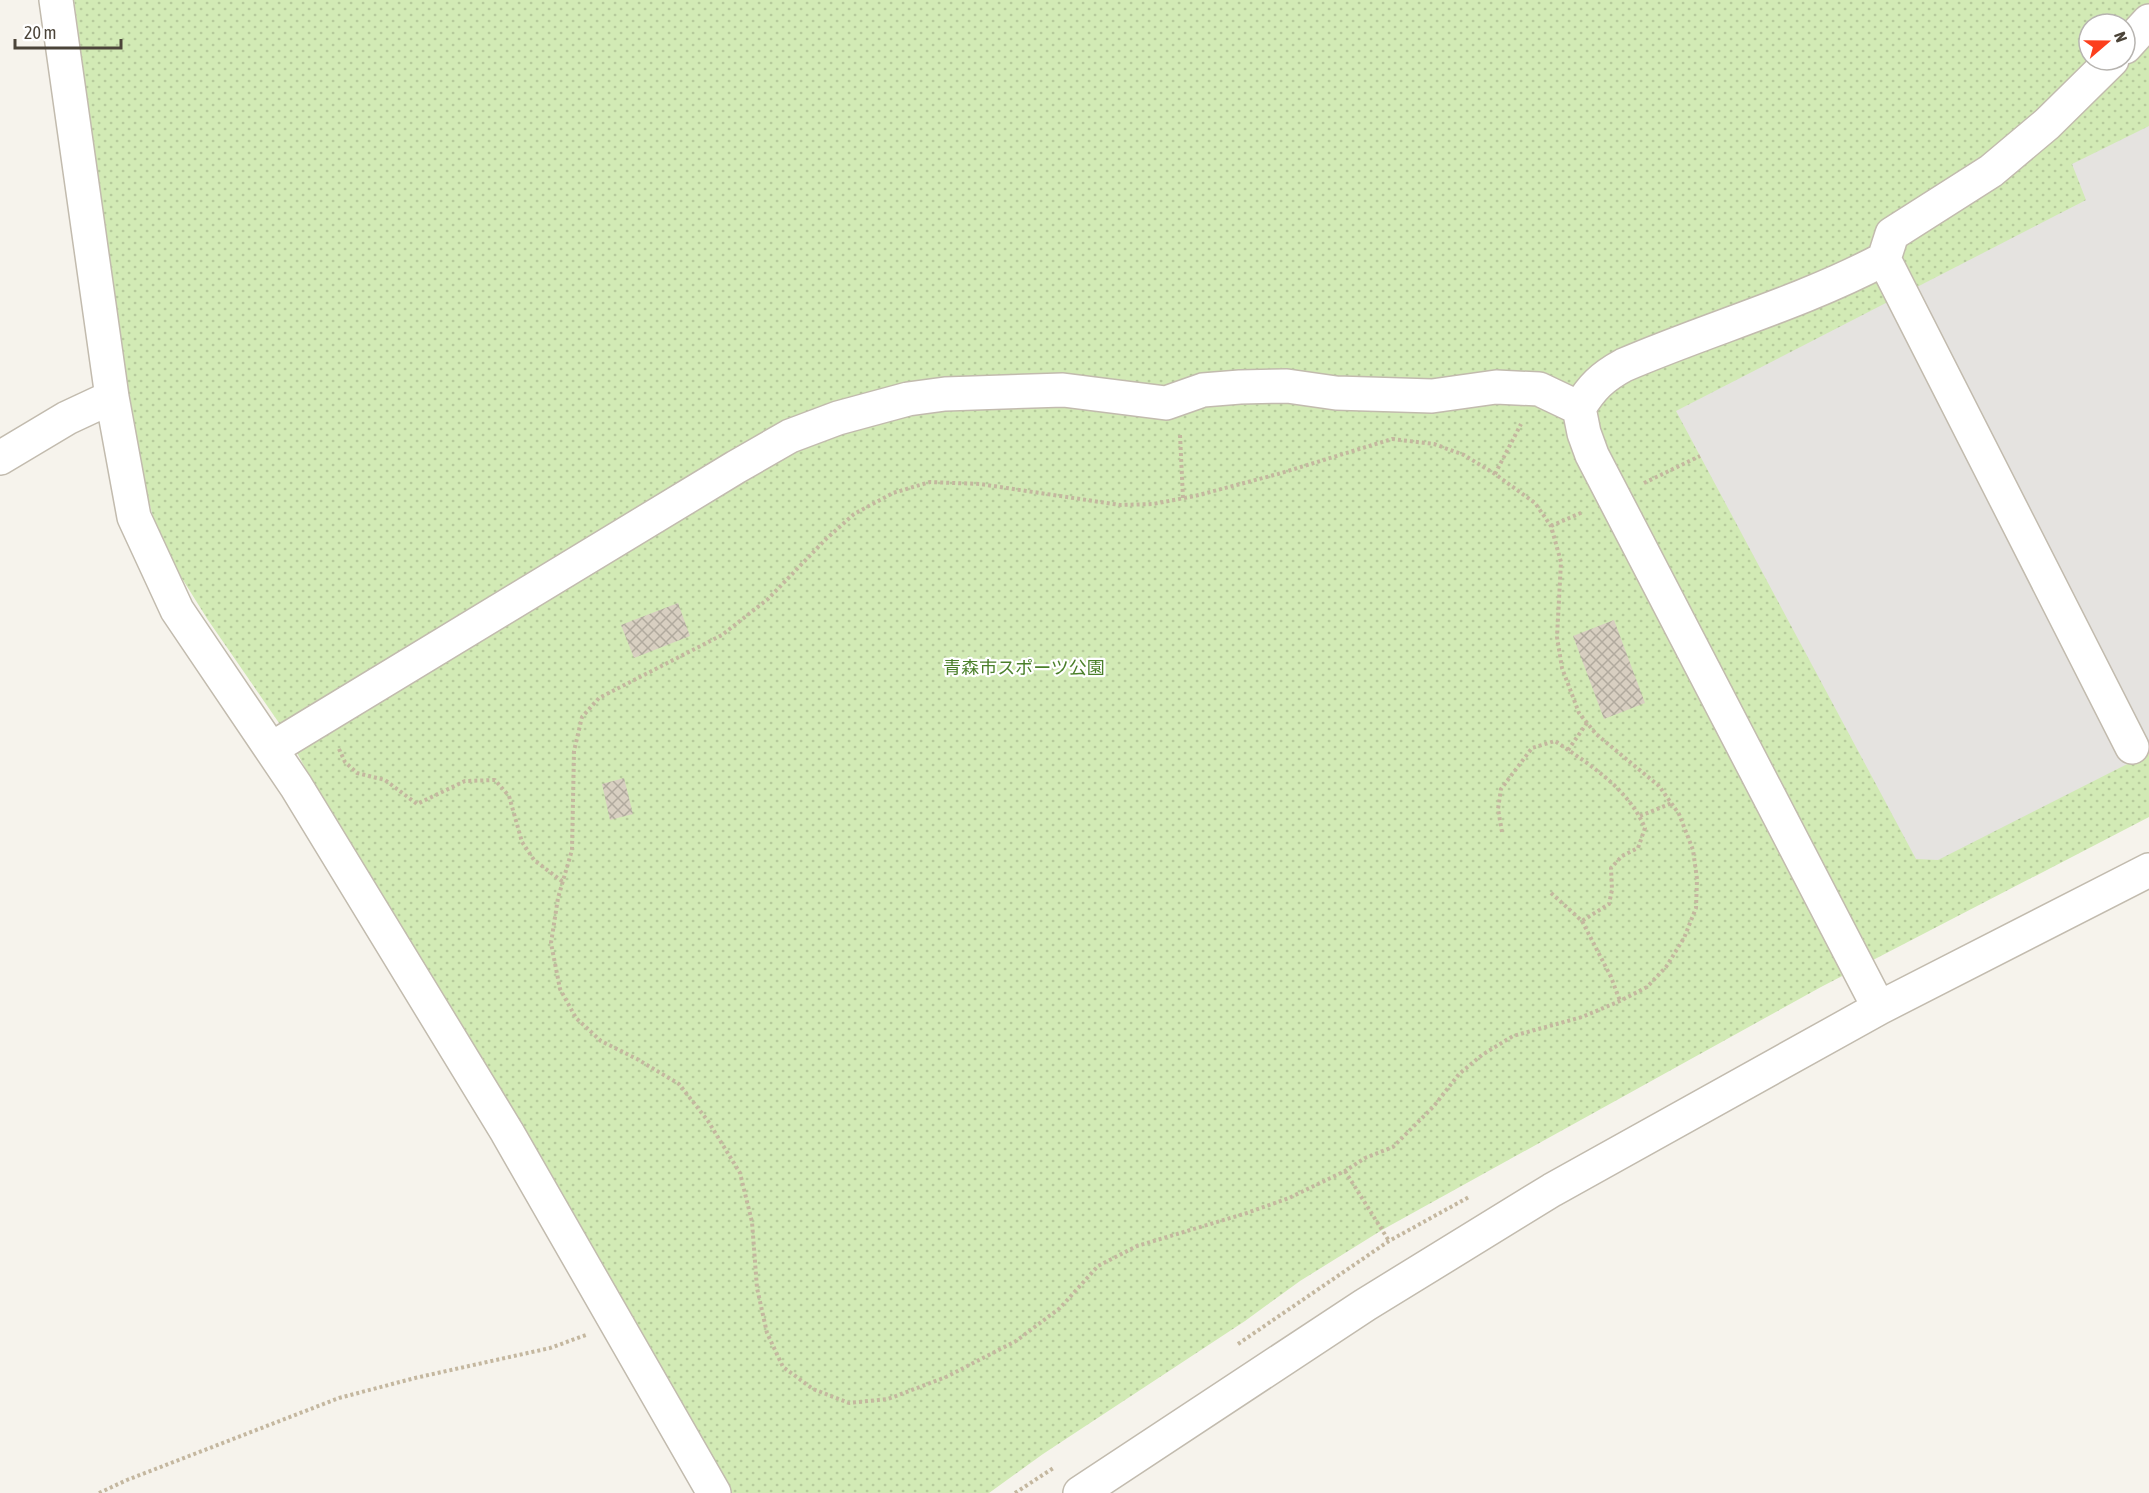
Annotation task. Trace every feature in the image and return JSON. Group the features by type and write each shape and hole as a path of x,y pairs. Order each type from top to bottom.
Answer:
{"street":[{"path":"56,0 112,397 134,517 177,610 302,796 507,1132 714,1493"},
{"path":"2137,34 2149,21"},
{"path":"1879,1008 1592,455 1584,433 1579,408 1590,390 1604,376 1624,365 1775,308 1853,276 1884,259 1892,234 1991,171 2047,124 2100,72"},
{"path":"1884,259 2132,747"},
{"path":"272,749 790,436 908,399 945,394 1063,390 1166,403 1203,390 1240,387 1287,386 1336,393 1432,396 1496,387 1539,389 1579,408"},
{"path":"0,458 67,418 112,397"},
{"path":"1080,1493 1365,1305 1552,1190 1879,1008 2149,870"}],"path":[{"path":"1495,474 1539,389"},
{"path":"1179,398 1183,498"},
{"path":"1392,439 1434,444 1464,455 1495,474 1535,504 1551,526 1561,562 1557,637 1562,668 1579,713 1596,734 1659,786 1679,814 1693,850 1697,879 1695,908 1684,938 1666,967 1647,987 1582,1017 1513,1036 1482,1055 1459,1074 1434,1106 1393,1147 1365,1158 1345,1172 1289,1198 1137,1246 1098,1266 1060,1308 1016,1341 946,1377 888,1399 849,1403 813,1389 783,1367 767,1333 760,1299 752,1222 740,1173 708,1120 679,1084 601,1041 576,1018 560,989 551,943 558,898 572,850 574,751 582,717 599,698 722,635 768,600 826,539 854,514 893,493 930,482 980,484 1120,505 1153,504 1183,498 1278,474 1392,439"},
{"path":"326,716 345,762 357,773 385,780 417,804 465,781 495,780 509,796 522,842 534,860 563,882"},
{"path":"1568,750 1587,723"},
{"path":"1502,832 1498,809 1501,789 1532,748 1555,741 1626,796 1640,816 1645,828 1638,848 1622,856 1611,868 1612,890 1609,904 1582,921"},
{"path":"1640,816 1672,803"},
{"path":"1551,893 1582,921 1611,977 1620,1001"},
{"path":"1345,1172 1389,1241"},
{"path":"99,1493 339,1398 415,1378 550,1348 618,1325"}],"green space":[{"name":"青森市スポーツ公園","path":"74,0 2149,0 2149,817 1821,987 1382,1230 1300,1281 1245,1321 1043,1454 989,1493 727,1493 638,1325 327,809 288,736 208,620 161,545 149,502 126,391"}],"shaded area":[{"path":"2149,126 2149,753 1938,860 1916,859 1676,411 2086,200 2072,164"}],"building":[{"path":"678,603 690,636 634,658 621,625"},
{"path":"1614,620 1645,703 1604,719 1573,636"},
{"path":"624,778 633,814 610,820 602,784"}]}
